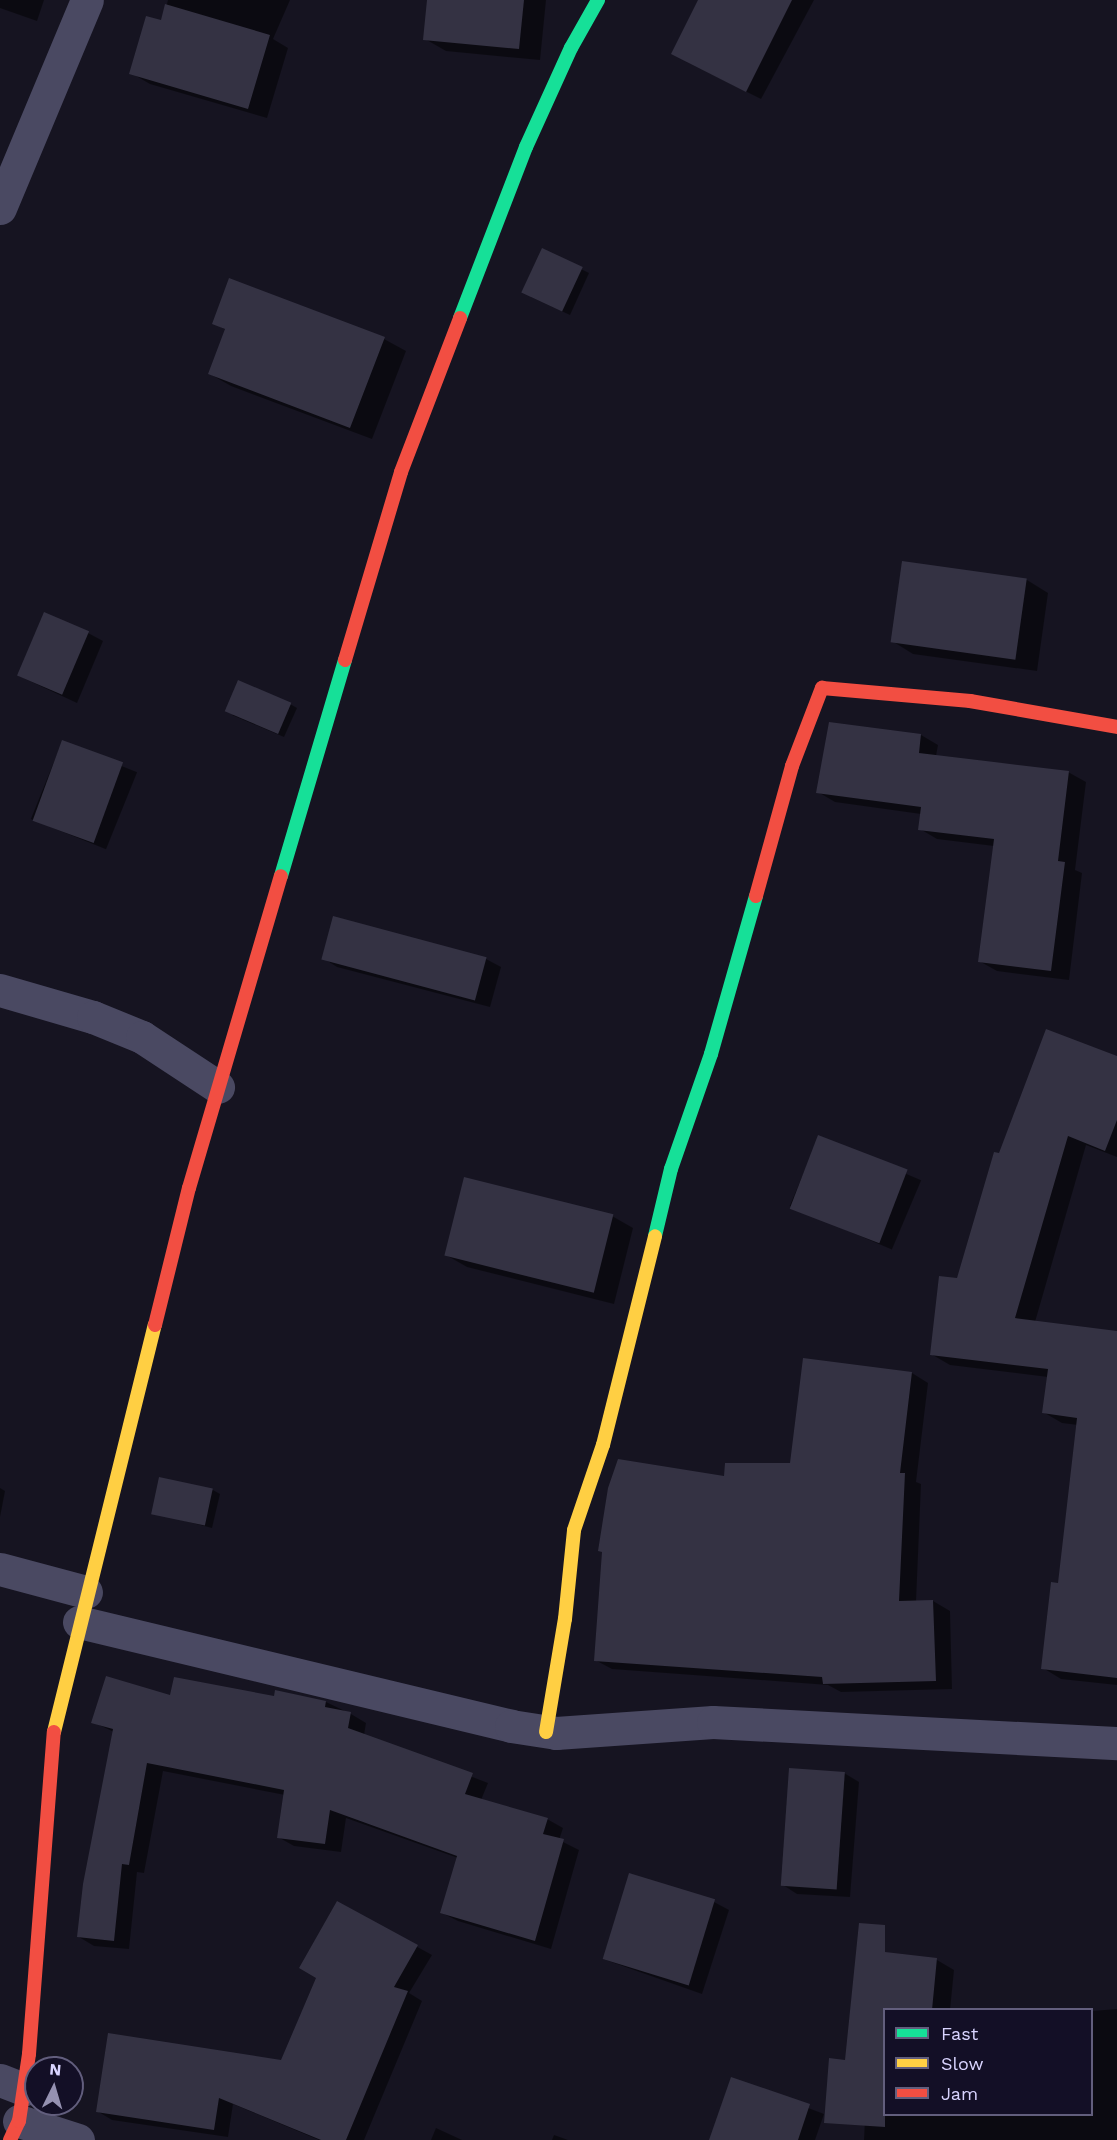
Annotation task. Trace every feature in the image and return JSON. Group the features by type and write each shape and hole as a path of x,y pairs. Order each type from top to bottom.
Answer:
{"street":[{"path":"0,208 87,0"},
{"path":"78,2140 15,2130 12,2084 50,1754 82,1607 218,1088 401,472 526,147 571,48 598,0"},
{"path":"546,1732 565,1619 574,1530 603,1446 670,1169 711,1054 792,766 822,688 970,701 1117,727"},
{"path":"0,990 93,1017 142,1037 218,1088"},
{"path":"0,1569 82,1607 546,1732 713,1722 1117,1743"}],"building":[{"path":"427,0 524,0 519,49 423,40"},
{"path":"698,0 792,0 746,92 671,54"},
{"path":"165,4 270,35 248,109 129,74 146,16 161,20"},
{"path":"542,248 583,267 562,311 521,292"},
{"path":"229,278 385,337 350,428 208,374 225,329 212,324"},
{"path":"902,561 1027,579 1015,660 891,642"},
{"path":"44,612 89,631 62,695 17,676"},
{"path":"238,680 291,703 278,734 225,711"},
{"path":"829,722 921,734 919,753 1069,771 1058,861 1065,862 1051,971 978,962 994,839 918,830 921,807 816,793"},
{"path":"62,740 123,762 94,843 33,821"},
{"path":"333,916 487,957 475,1001 321,959"},
{"path":"1046,1029 1117,1056 1117,1120 1105,1151 1068,1136 1015,1318 1117,1331 1117,1678 1041,1669 1051,1582 1058,1583 1077,1418 1042,1413 1048,1369 930,1355 939,1276 957,1278 994,1152 999,1153"},
{"path":"818,1135 908,1169 879,1243 790,1209"},
{"path":"464,1177 613,1214 594,1293 444,1256"},
{"path":"803,1358 912,1372 900,1473 905,1473 899,1601 933,1600 936,1681 823,1684 822,1677 594,1661 602,1552 598,1551 608,1488 618,1459 724,1476 725,1463 790,1463"},
{"path":"159,1477 213,1488 205,1526 151,1514"},
{"path":"106,1676 170,1695 174,1677 274,1696 275,1690 326,1701 325,1707 351,1712 348,1728 473,1773 465,1794 548,1818 543,1834 564,1839 535,1941 440,1913 457,1856 330,1810 325,1844 277,1838 284,1790 147,1763 129,1865 122,1864 114,1941 77,1937 83,1884 113,1729 91,1723"},
{"path":"789,1768 845,1772 837,1890 781,1886"},
{"path":"629,1873 715,1899 689,1985 603,1959"},
{"path":"337,1901 418,1945 394,1987 408,1991 346,2140 321,2140 219,2098 214,2130 96,2112 108,2033 281,2060 316,1978 299,1968"},
{"path":"859,1923 885,1925 885,1952 937,1958 932,2008 883,2008 883,2116 885,2116 885,2127 824,2123 829,2058 845,2060"},
{"path":"731,2077 810,2104 798,2140 709,2140"}],"traffic: fast":[{"path":"460,318 526,147 571,48 598,0"},
{"path":"281,876 345,660"},
{"path":"655,1236 671,1169 711,1054 756,896"}],"traffic: slow":[{"path":"546,1732 565,1619 574,1530 603,1445 655,1236"},
{"path":"54,1732 155,1325"}],"traffic: jam":[{"path":"345,660 401,472 460,318"},
{"path":"756,896 792,766 822,688 970,701 1117,727"},
{"path":"155,1325 189,1188 281,876"},
{"path":"10,2140 19,2121 29,2054 54,1732"}]}
